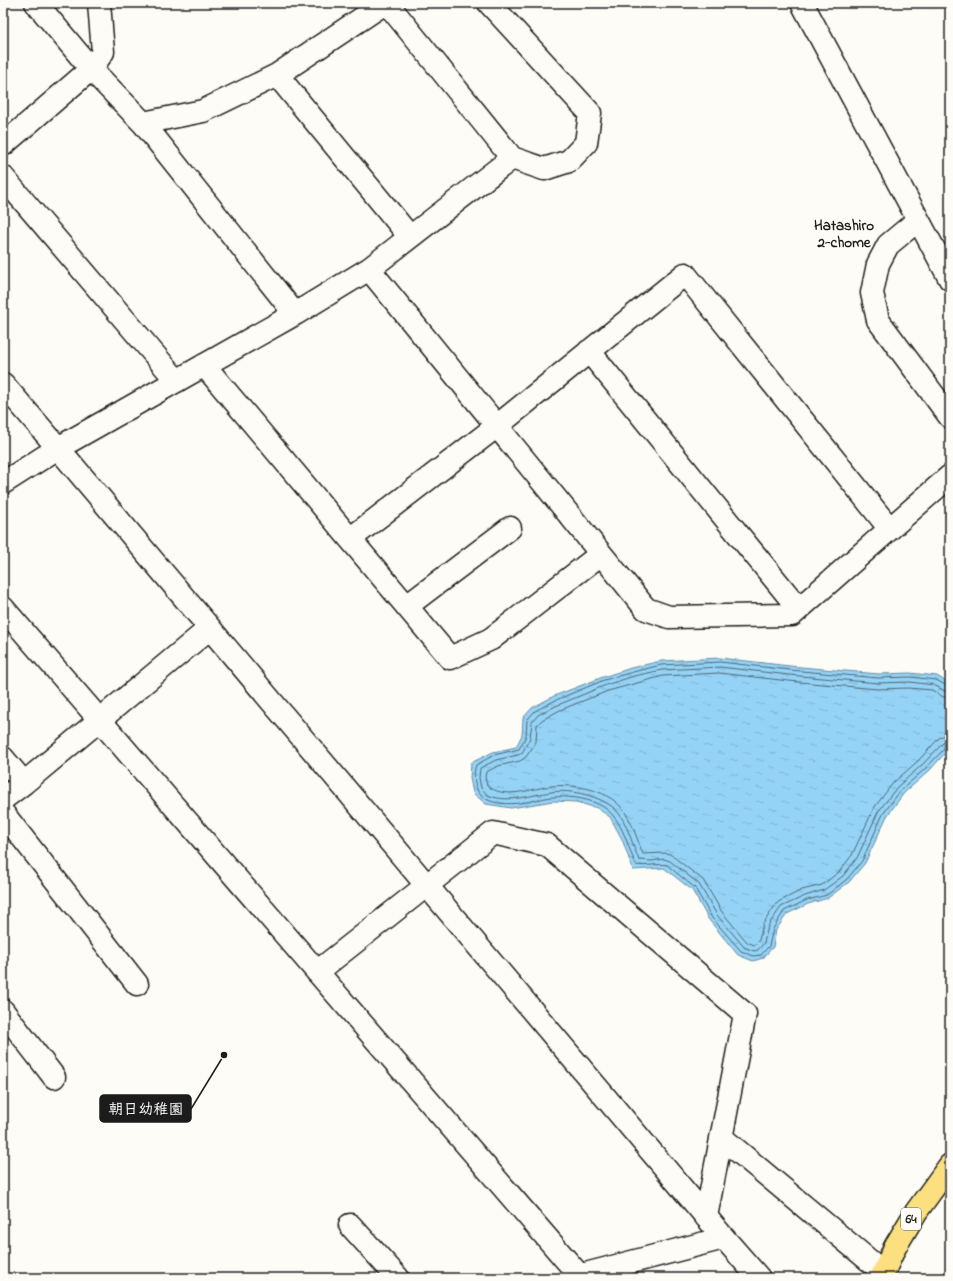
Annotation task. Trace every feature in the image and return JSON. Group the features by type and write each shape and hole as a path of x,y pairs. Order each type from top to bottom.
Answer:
{"main road":[{"name":"64","path":"882,1275 895,1247 916,1212 950,1165"}],"street":[{"path":"36,3 91,68 143,123 295,314"},
{"path":"3,145 91,68 103,52 99,3"},
{"path":"143,123 203,111 277,75 386,3 512,158 544,169 569,161 586,143 590,113 489,3"},
{"path":"802,3 950,279"},
{"path":"277,75 410,237"},
{"path":"3,483 58,448 295,314 369,269 512,158"},
{"path":"3,177 177,381"},
{"path":"918,220 888,245 878,264 872,293 878,320 950,417"},
{"path":"369,269 646,609 669,617 792,615 950,476"},
{"path":"350,539 497,426 685,274 890,529"},
{"path":"589,352 799,609"},
{"path":"204,365 450,658 491,639 601,554"},
{"path":"3,384 759,1278"},
{"path":"407,606 510,528"},
{"path":"3,608 317,972 574,1277 724,1238"},
{"path":"3,799 210,628"},
{"path":"3,758 24,783"},
{"path":"3,813 137,984"},
{"path":"317,972 493,833 547,844 745,1014 706,1217"},
{"path":"3,1011 54,1077"},
{"path":"721,1137 882,1275"},
{"path":"350,1225 398,1278"}],"water":[{"path":"720,658 879,674 910,673 937,676 950,684 950,743 948,750 929,771 904,793 887,816 865,863 849,882 828,898 808,904 787,914 776,930 773,947 763,958 753,961 738,955 709,920 692,890 664,868 633,870 622,839 610,817 597,808 576,802 553,801 511,808 486,804 473,793 470,778 471,763 493,752 516,747 522,735 523,718 532,708 554,696 603,677 631,668 661,661"}],"place":[{"name":"朝日幼稚園","path":"224,1055"}],"district":[{"name":"Hatashiro 2-chome","path":"844,234"}]}
